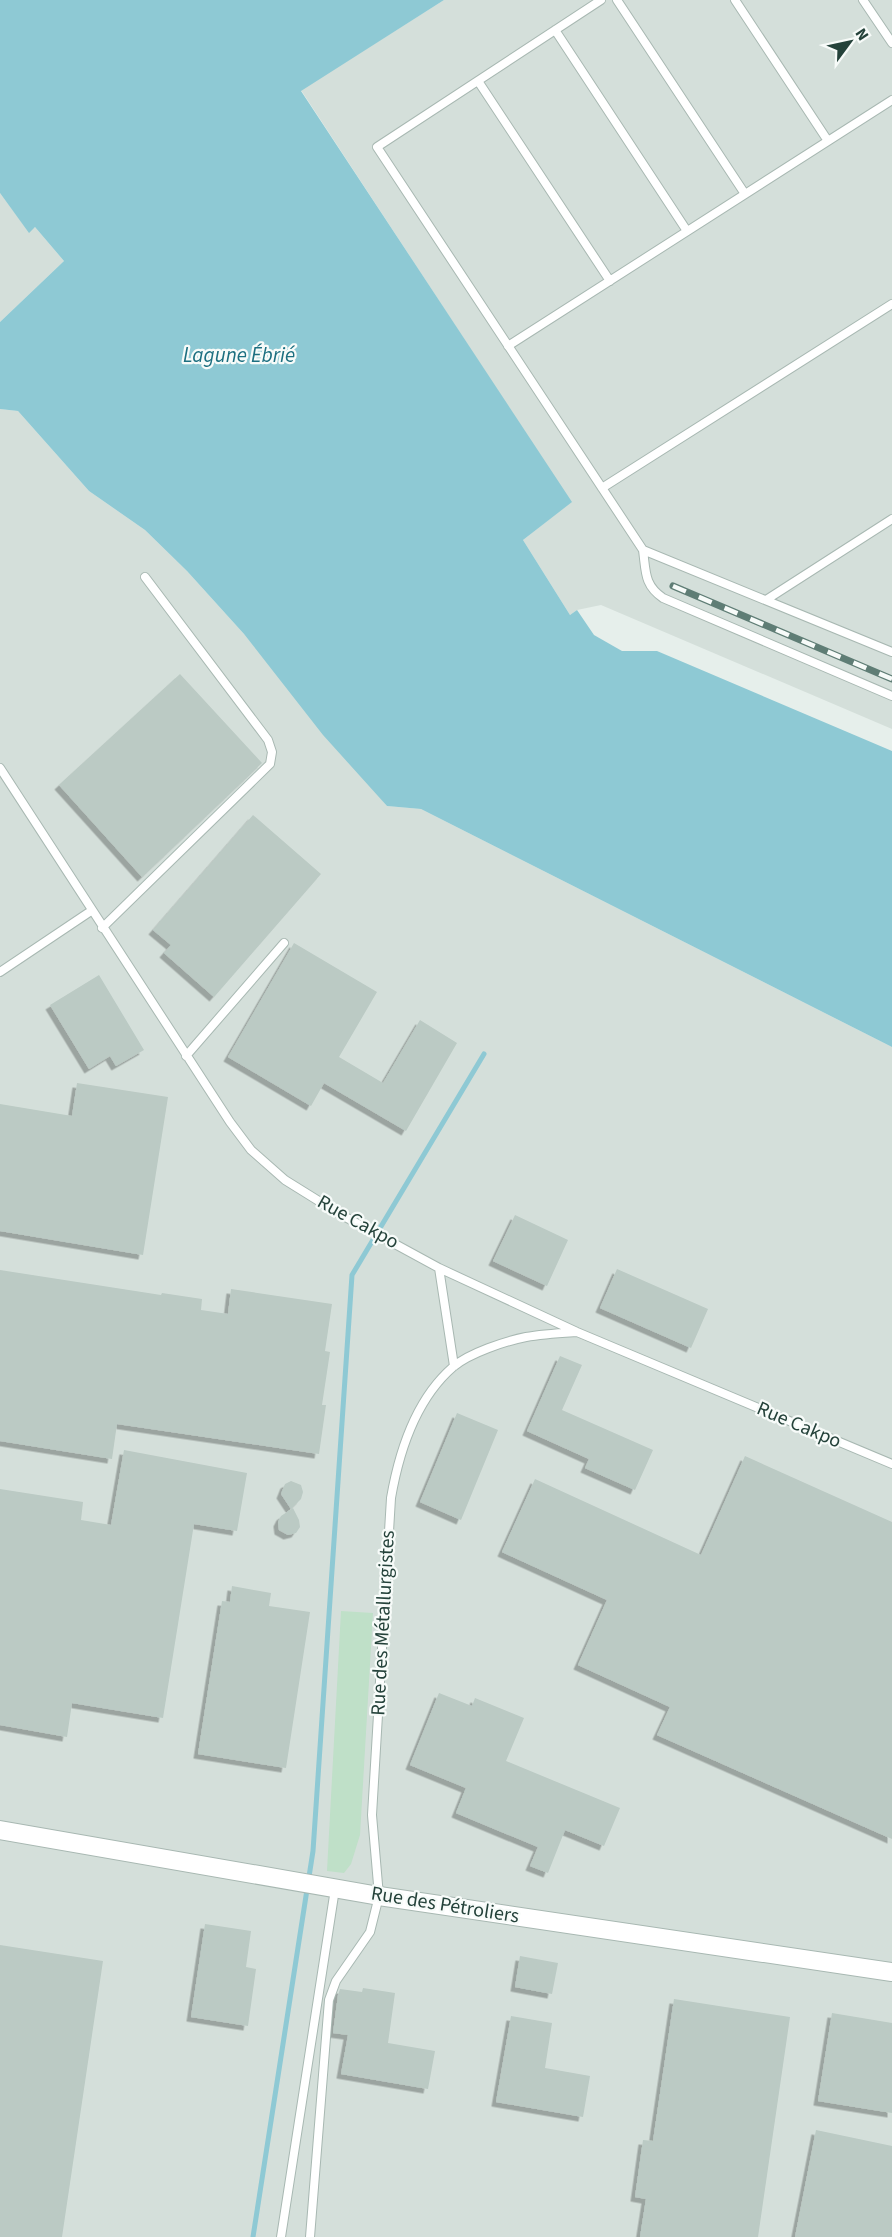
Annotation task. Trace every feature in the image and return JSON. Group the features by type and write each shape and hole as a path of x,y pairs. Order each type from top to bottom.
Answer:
{"street":[{"name":"Rue des Pétroliers","path":"0,1830 379,1896 892,1972"}],"lane":[{"path":"601,0 377,147 642,550 647,581 652,590 663,598 892,696"},
{"path":"617,0 745,194"},
{"path":"735,0 828,141"},
{"path":"863,0 892,44"},
{"path":"555,30 687,231"},
{"path":"478,81 610,281"},
{"path":"508,346 892,100"},
{"path":"602,488 892,304"},
{"path":"766,600 892,519"},
{"path":"642,550 892,652"},
{"path":"102,928 270,764 272,752 268,740 145,577"},
{"name":"Rue Cakpo","path":"0,768 186,1056 251,1150 285,1180 439,1268 577,1332 892,1464"},
{"path":"0,972 92,911"},
{"path":"186,1056 284,943"},
{"path":"439,1268 454,1366"},
{"name":"Rue des Métallurgistes","path":"310,2237 329,2000 336,1981 370,1932 379,1896 372,1815 391,1498 395,1473 404,1444 418,1412 454,1366 493,1347 525,1337 577,1332"},
{"path":"281,2237 332,1888"}],"shaded area":[{"path":"444,0 892,0 892,729 601,605 577,610 570,615 523,540 571,502 301,90"},
{"path":"0,193 29,232 35,227 64,261 0,322"},
{"path":"0,409 18,411 89,491 145,530 187,571 244,634 387,806 421,809 892,1047 892,2237 0,2237"}],"green space":[{"path":"341,1611 373,1613 360,1835 351,1864 344,1873 327,1871"}],"water":[{"name":"Lagune Ébrié","path":"0,0 444,0 301,91 572,502 523,540 570,615 577,610 594,635 622,651 657,651 892,751 892,1047 421,809 387,806 323,735 244,634 187,571 145,530 89,491 18,411 0,409 0,322 64,261 35,227 29,233 0,193"}],"building":[{"path":"180,674 262,763 142,877 59,785"},
{"path":"253,815 321,874 214,997 164,953 171,945 153,930"},
{"path":"294,943 377,992 339,1057 383,1083 420,1020 457,1043 406,1131 324,1083 311,1106 228,1057"},
{"path":"99,975 144,1050 116,1066 110,1056 89,1069 50,1005"},
{"path":"77,1083 168,1097 143,1255 0,1231 0,1104 72,1116"},
{"path":"515,1215 568,1240 547,1286 493,1261"},
{"path":"617,1269 708,1309 691,1348 600,1308"},
{"path":"0,1270 161,1295 162,1293 202,1299 201,1310 228,1314 231,1289 332,1304 325,1351 330,1352 322,1405 326,1405 319,1454 117,1424 112,1459 0,1441"},
{"path":"560,1356 582,1365 562,1410 653,1450 635,1490 585,1468 589,1459 527,1431"},
{"path":"457,1413 498,1430 461,1520 420,1502"},
{"path":"124,1450 247,1473 237,1531 194,1524 163,1718 72,1703 67,1737 0,1725 0,1489 83,1502 81,1520 111,1525"},
{"path":"745,1456 892,1522 892,1839 657,1735 670,1707 578,1665 607,1600 502,1552 535,1479 701,1555"},
{"path":"291,1481 301,1485 303,1492 301,1499 291,1509 281,1494 285,1484"},
{"path":"293,1508 300,1527 296,1533 288,1535 279,1530 278,1522 281,1516"},
{"path":"232,1586 271,1593 269,1606 310,1612 286,1768 198,1754 222,1601 230,1602"},
{"path":"439,1693 472,1706 475,1698 524,1718 506,1761 620,1808 604,1846 565,1830 548,1873 530,1866 538,1847 456,1813 466,1788 410,1765"},
{"path":"205,1924 251,1931 246,1967 256,1969 248,2026 191,2017"},
{"path":"0,1945 103,1961 62,2237 0,2237"},
{"path":"520,1956 558,1963 552,1994 515,1987"},
{"path":"363,1988 395,1993 388,2043 435,2051 428,2089 341,2074 348,2035 333,2033 338,1995 340,1989 362,1992"},
{"path":"674,1999 790,2017 758,2237 640,2237 646,2199 635,2197 643,2140 653,2141"},
{"path":"832,2013 892,2023 892,2113 818,2101"},
{"path":"511,2016 552,2023 545,2068 590,2076 583,2117 496,2102"},
{"path":"816,2130 892,2146 892,2237 795,2237"}],"waterway":[{"path":"253,2237 313,1851 352,1275 484,1054"}],"railway":[{"path":"673,586 892,679"}]}
